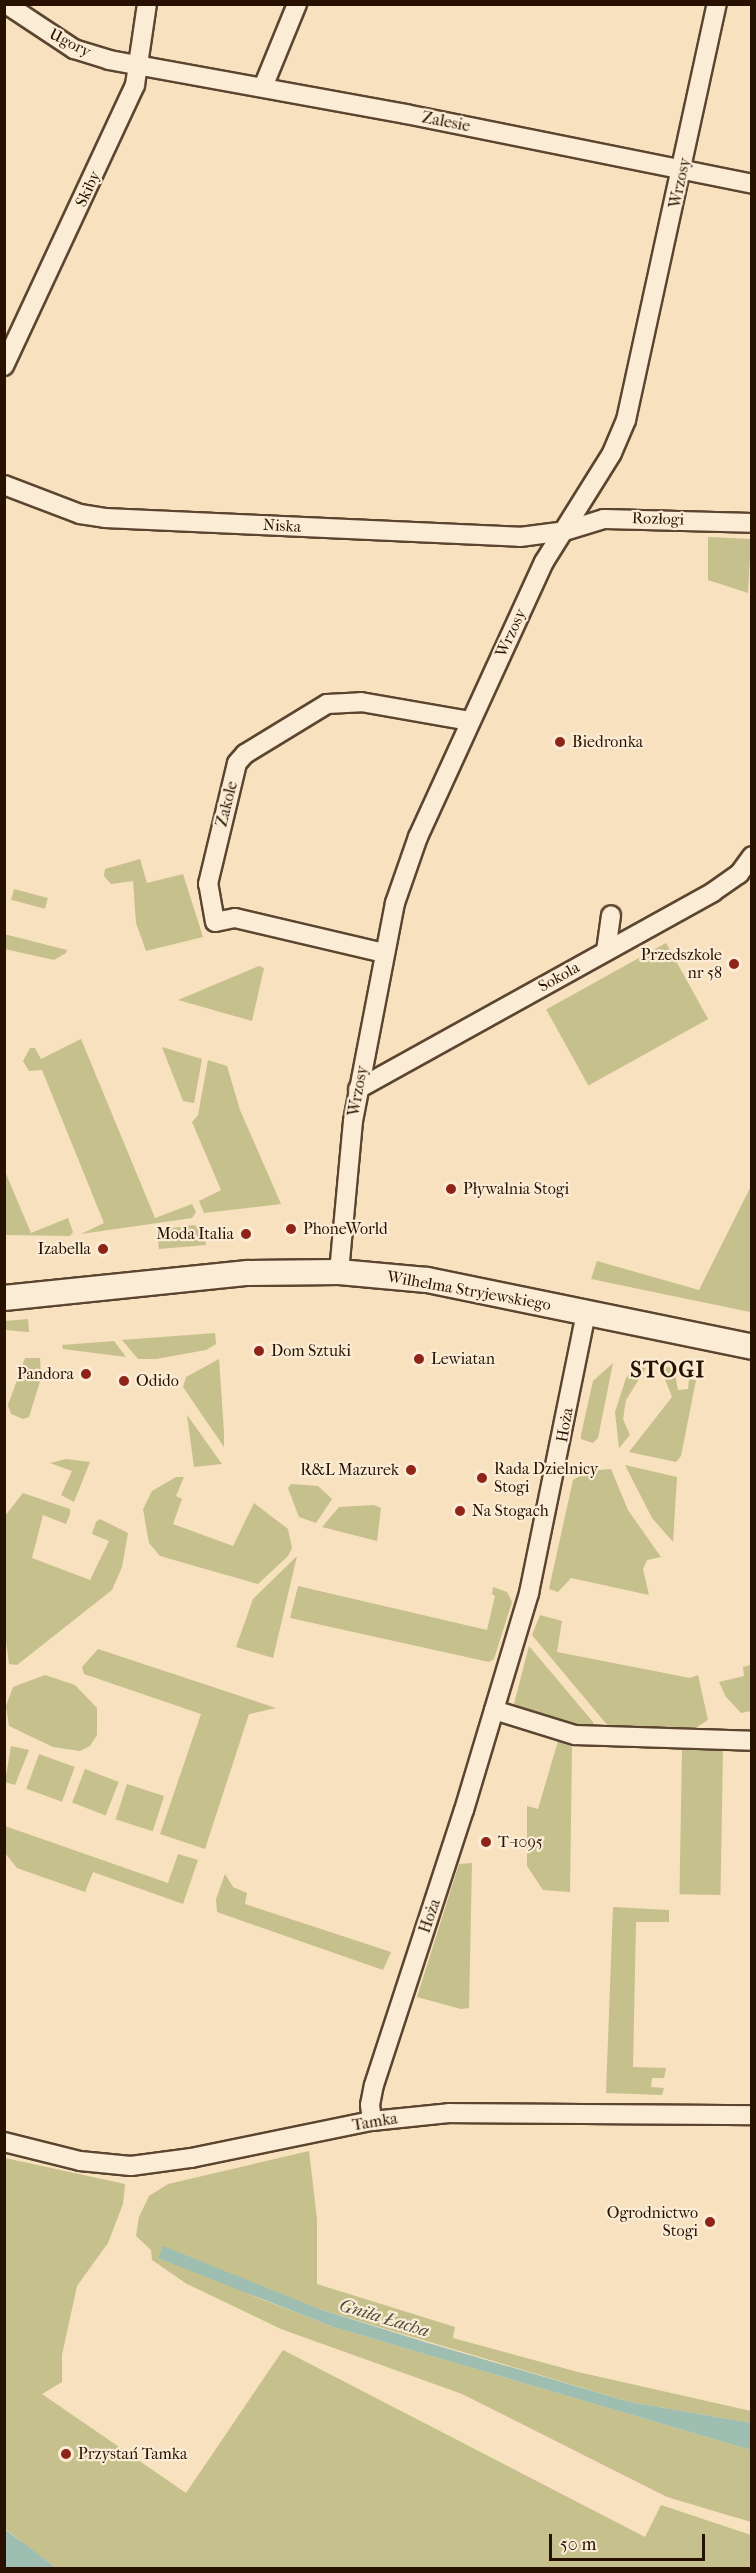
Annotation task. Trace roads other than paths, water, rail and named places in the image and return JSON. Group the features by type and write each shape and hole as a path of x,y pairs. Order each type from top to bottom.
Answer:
{"street":[{"name":"Ugory","path":"6,4 74,49 109,60 140,63"},
{"name":"Skiby","path":"7,354 127,105 140,63 147,4"},
{"path":"263,87 297,4"},
{"name":"Wrzosy","path":"339,1272 358,1089 395,903 418,837 544,562 566,531 626,420 717,4"},
{"name":"Zalesie","path":"140,63 752,184"},
{"name":"Niska","path":"4,485 80,514 105,518 520,537 566,531"},
{"name":"Rozłogi","path":"566,531 604,519 637,517 752,523"},
{"name":"Zakole","path":"384,953 235,918 215,922 208,884 237,763 244,754 327,704 361,702 470,721"},
{"name":"Sokola","path":"358,1089 713,892 739,874 752,856"},
{"path":"606,951 611,915"},
{"name":"Wilhelma Stryjewskiego","path":"4,1298 248,1273 339,1272 427,1280 752,1347"},
{"name":"Hoża","path":"372,2121 370,2105 374,2085 494,1710 546,1522 586,1312"},
{"path":"494,1710 576,1735 752,1741"},
{"name":"Tamka","path":"4,2142 80,2162 137,2166 372,2121 449,2113 540,2111 752,2115"}],"place":[{"name":"Biedronka","path":"560,742"},
{"name":"Przedszkole nr 58","path":"734,964"},
{"name":"Pływalnia Stogi","path":"451,1189"},
{"name":"PhoneWorld","path":"291,1229"},
{"name":"Moda Italia","path":"246,1234"},
{"name":"Izabella","path":"103,1249"},
{"name":"Dom Sztuki","path":"259,1351"},
{"name":"Lewiatan","path":"419,1359"},
{"name":"Pandora","path":"86,1374"},
{"name":"Odido","path":"124,1381"},
{"name":"R&L Mazurek","path":"411,1470"},
{"name":"Rada Dzielnicy Stogi","path":"482,1478"},
{"name":"Na Stogach","path":"460,1511"},
{"name":"T-1095","path":"486,1842"},
{"name":"Ogrodnictwo Stogi","path":"710,2222"},
{"name":"Przystań Tamka","path":"66,2454"}],"district":[{"name":"STOGI","path":"668,1371"}],"water label":[{"name":"Gniła Łacha","path":"384,2319"}]}
